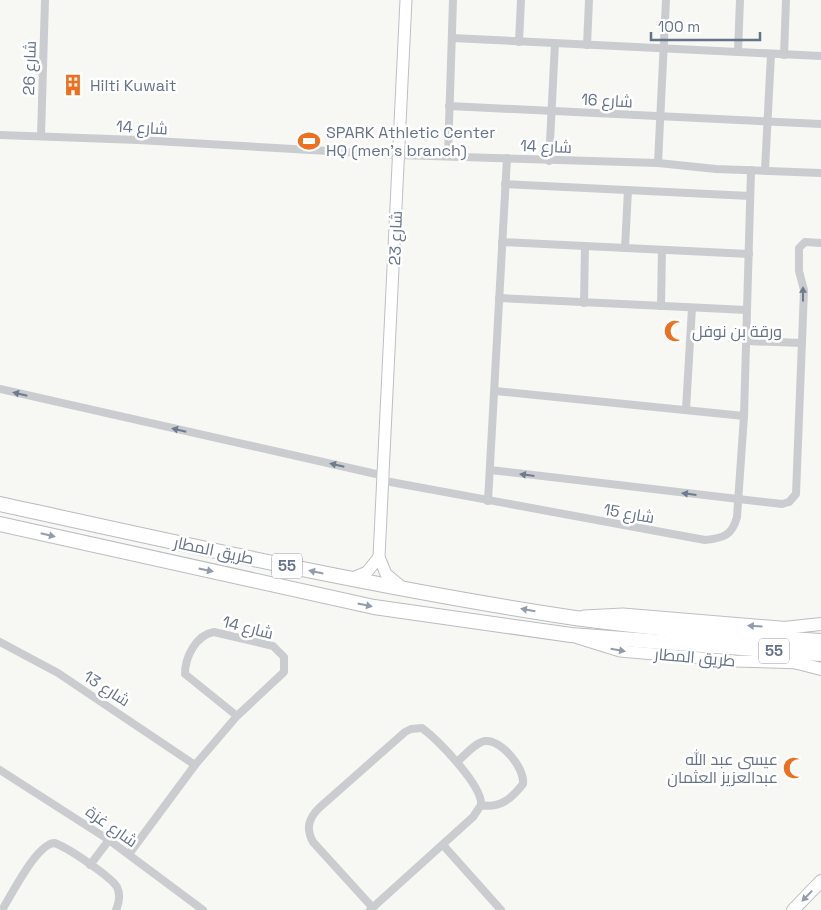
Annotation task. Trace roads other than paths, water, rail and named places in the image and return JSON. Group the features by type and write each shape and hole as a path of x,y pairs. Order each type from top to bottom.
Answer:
{"highway":[{"name":"طريق المطار","path":"0,504 139,535 404,589 728,642 821,654"},
{"path":"28,531 23,522 29,517 111,534 139,535"},
{"name":"طريق المطار","path":"0,524 374,607 571,635 728,642 821,641"}],"main road":[{"path":"784,628 821,624"},
{"path":"794,662 821,668"},
{"path":"793,910 821,881"}],"street":[{"name":"شارع 26","path":"40,136 45,0"},
{"name":"شارع 23","path":"379,557 385,479 406,0"},
{"path":"448,156 453,0"},
{"path":"519,42 521,0"},
{"path":"587,45 589,0"},
{"path":"658,163 666,0"},
{"path":"738,52 740,0"},
{"path":"784,55 786,0"},
{"path":"452,38 664,50 821,56"},
{"path":"549,160 555,43"},
{"path":"765,170 771,54"},
{"name":"شارع 16","path":"450,106 821,124"},
{"name":"شارع 14","path":"0,135 398,156 658,163 821,173"},
{"path":"488,501 507,158"},
{"name":"شارع 15","path":"385,479 488,501 705,540 722,538 733,530 737,517 744,416 751,170"},
{"path":"505,184 750,196"},
{"path":"625,248 628,190"},
{"path":"502,242 749,254"},
{"path":"746,341 802,343 804,290 799,271 800,248 805,242 821,243"},
{"path":"584,303 585,246"},
{"path":"661,306 662,250"},
{"path":"499,298 747,310"},
{"path":"686,409 692,308"},
{"name":"شارع 15","path":"490,470 737,500 782,504 789,502 796,494 802,343"},
{"path":"0,389 385,479"},
{"path":"495,391 744,416"},
{"path":"350,579 367,572 379,557 386,574 404,589"},
{"name":"طريق المطار","path":"576,618 599,614 623,614 821,630"},
{"name":"شارع 14","path":"129,854 194,765 237,716 284,672 284,657 274,646 214,632 208,633 198,640 188,656 185,674 237,716"},
{"name":"طريق المطار","path":"571,635 598,646 620,651 735,660 821,664"},
{"name":"شارع 13","path":"0,642 58,673 194,765"},
{"path":"374,907 473,818 481,805 479,794 457,762 425,730 411,729 319,808 310,820 309,835 314,842 374,907 384,910"},
{"path":"457,762 481,742 490,741 504,750 522,771 523,784 516,793 499,805 491,807 481,805"},
{"name":"شارع غزة","path":"0,770 109,840 203,910"},
{"path":"90,866 109,840"},
{"path":"2,910 38,853 46,845 58,844 116,886 119,898 116,910"},
{"path":"444,845 501,910"}],"place":[{"name":"Hilti Kuwait","path":"73,85"},
{"name":"SPARK Athletic Center HQ (men’s branch)","path":"309,141"},
{"name":"ورقة بن نوفل","path":"675,331"},
{"name":"عيسى عبد الله عبدالعزيز العثمان","path":"794,768"}]}
